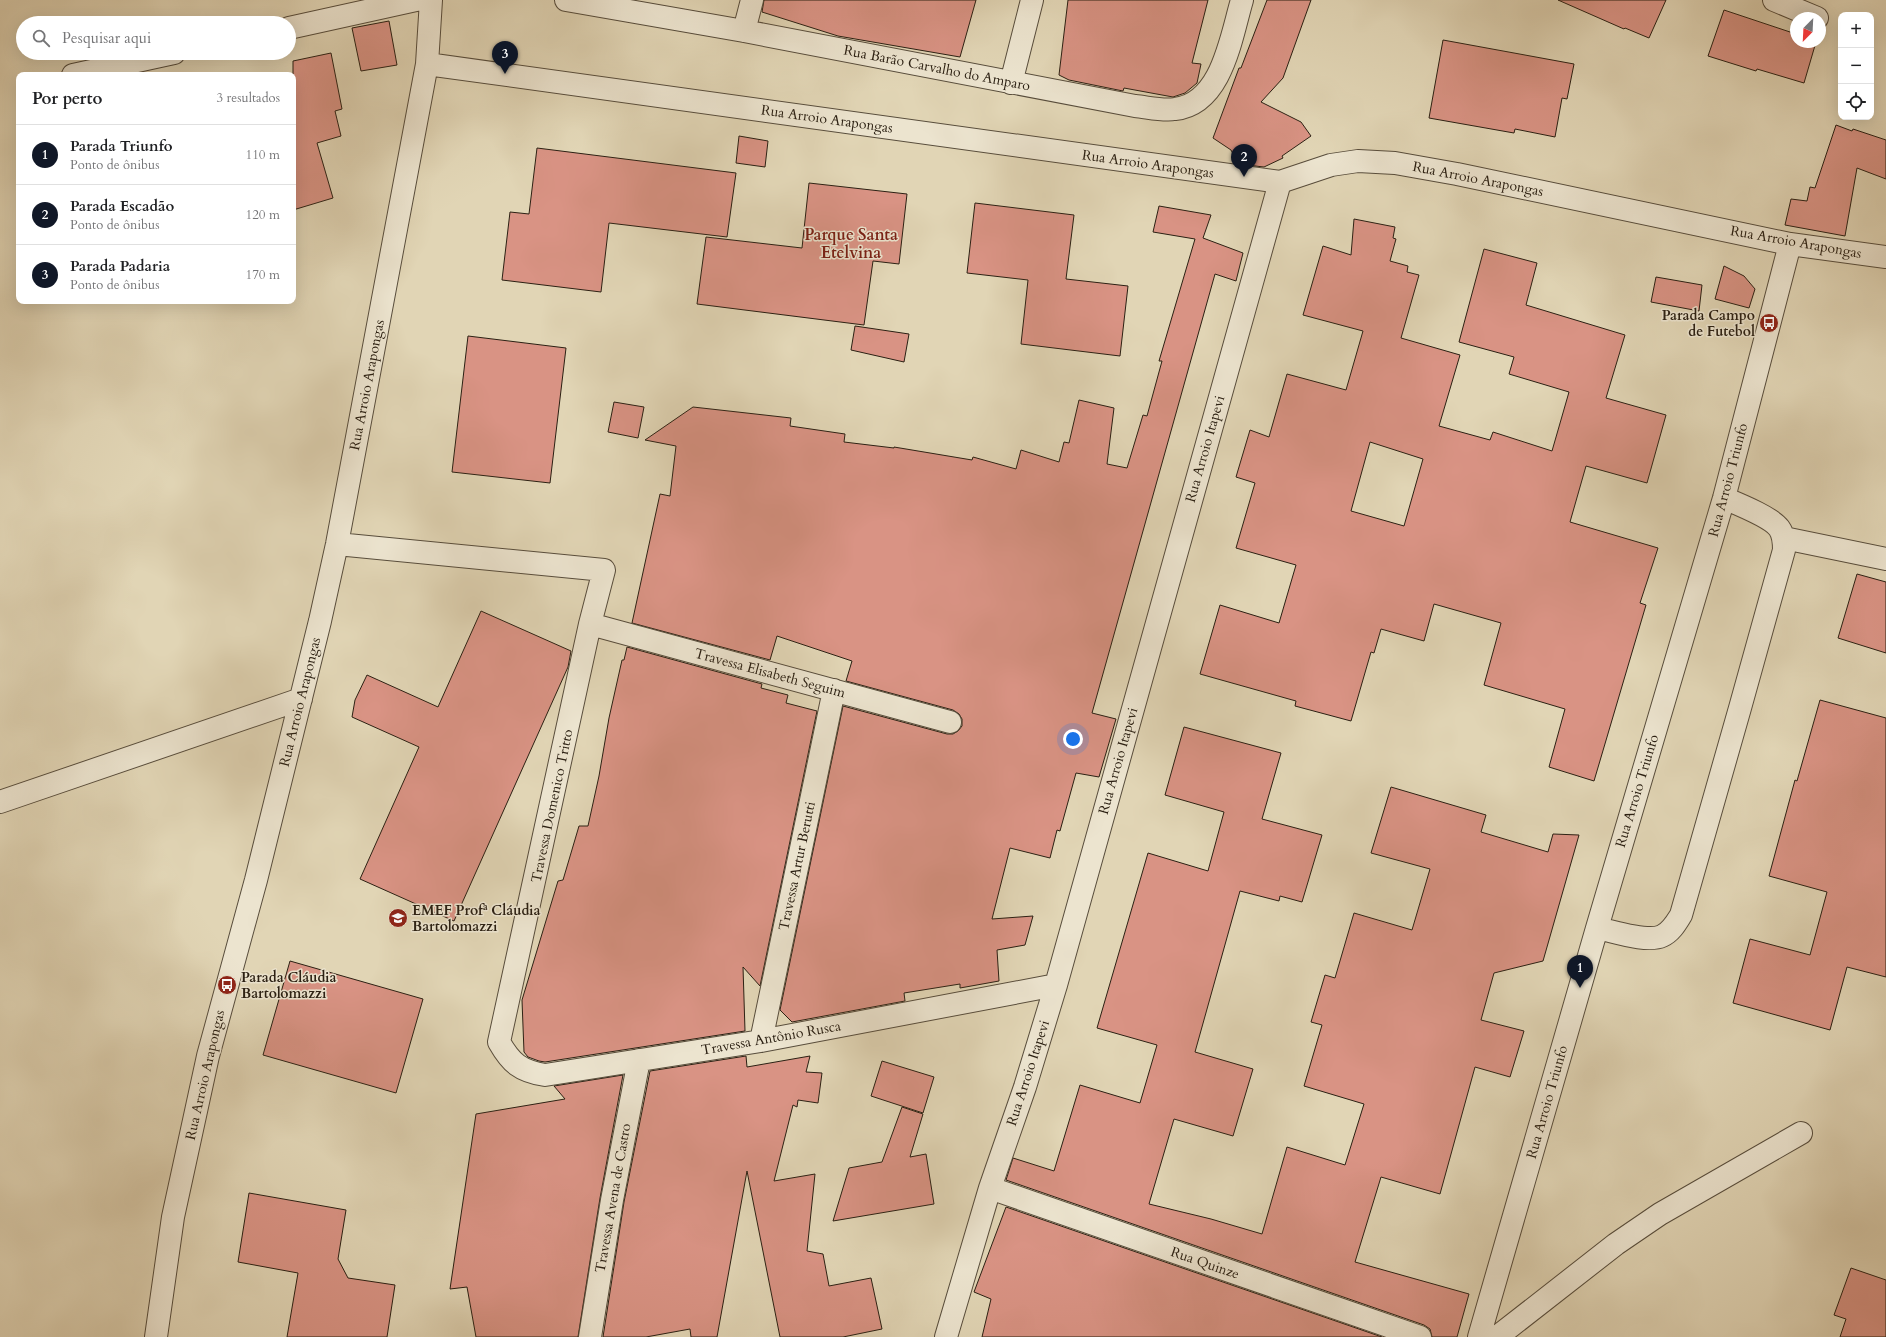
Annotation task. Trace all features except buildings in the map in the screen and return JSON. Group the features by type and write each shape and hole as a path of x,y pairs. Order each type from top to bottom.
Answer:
{"street":[{"path":"296,26 416,0"},
{"name":"Rua Arroio Arapongas","path":"156,1337 173,1217 208,1056 256,880 301,699 337,544 428,64 431,0"},
{"name":"Rua Barão Carvalho do Amparo","path":"566,0 744,31 1135,106 1175,109 1192,104 1203,96 1213,84 1224,62 1242,0"},
{"path":"744,31 752,0"},
{"path":"1011,83 1032,0"},
{"path":"1774,0 1803,12"},
{"path":"87,72 142,60"},
{"name":"Rua Arroio Arapongas","path":"428,64 1280,182 1331,165 1358,161 1395,163 1457,174 1790,244 1886,257"},
{"name":"Rua Arroio Itapevi","path":"946,1337 990,1188 1025,1087 1056,985 1280,182"},
{"name":"Rua Arroio Triunfo","path":"1479,1337 1597,928 1724,498 1790,244"},
{"path":"1597,928 1650,939 1662,936 1673,928 1681,915 1784,550 1784,538 1780,529 1774,523 1724,498"},
{"path":"1784,538 1886,558"},
{"name":"Travessa Domenico Tritto","path":"337,544 604,570 590,624 499,1042"},
{"name":"Travessa Elisabeth Seguim","path":"590,624 950,722"},
{"name":"Travessa Artur Berutti","path":"761,1041 834,690"},
{"path":"0,802 301,699"},
{"name":"Travessa Antônio Rusca","path":"499,1042 506,1054 516,1064 528,1072 545,1075 761,1041 1056,985"},
{"name":"Travessa Avena de Castro","path":"590,1337 612,1200 639,1060"},
{"path":"1497,1337 1616,1244 1660,1214 1801,1133"},
{"name":"Rua Quinze","path":"990,1188 1420,1337"}],"place":[{"name":"Parada Padaria","path":"505,74"},
{"name":"Parada Escadão","path":"1244,177"},
{"name":"Parada Campo de Futebol","path":"1769,323"},
{"name":"EMEF Profª Cláudia Bartolomazzi","path":"398,918"},
{"name":"Parada Cláudia Bartolomazzi","path":"227,985"},
{"name":"Parada Triunfo","path":"1580,988"}],"district":[{"name":"Parque Santa Etelvina","path":"851,244"}]}
